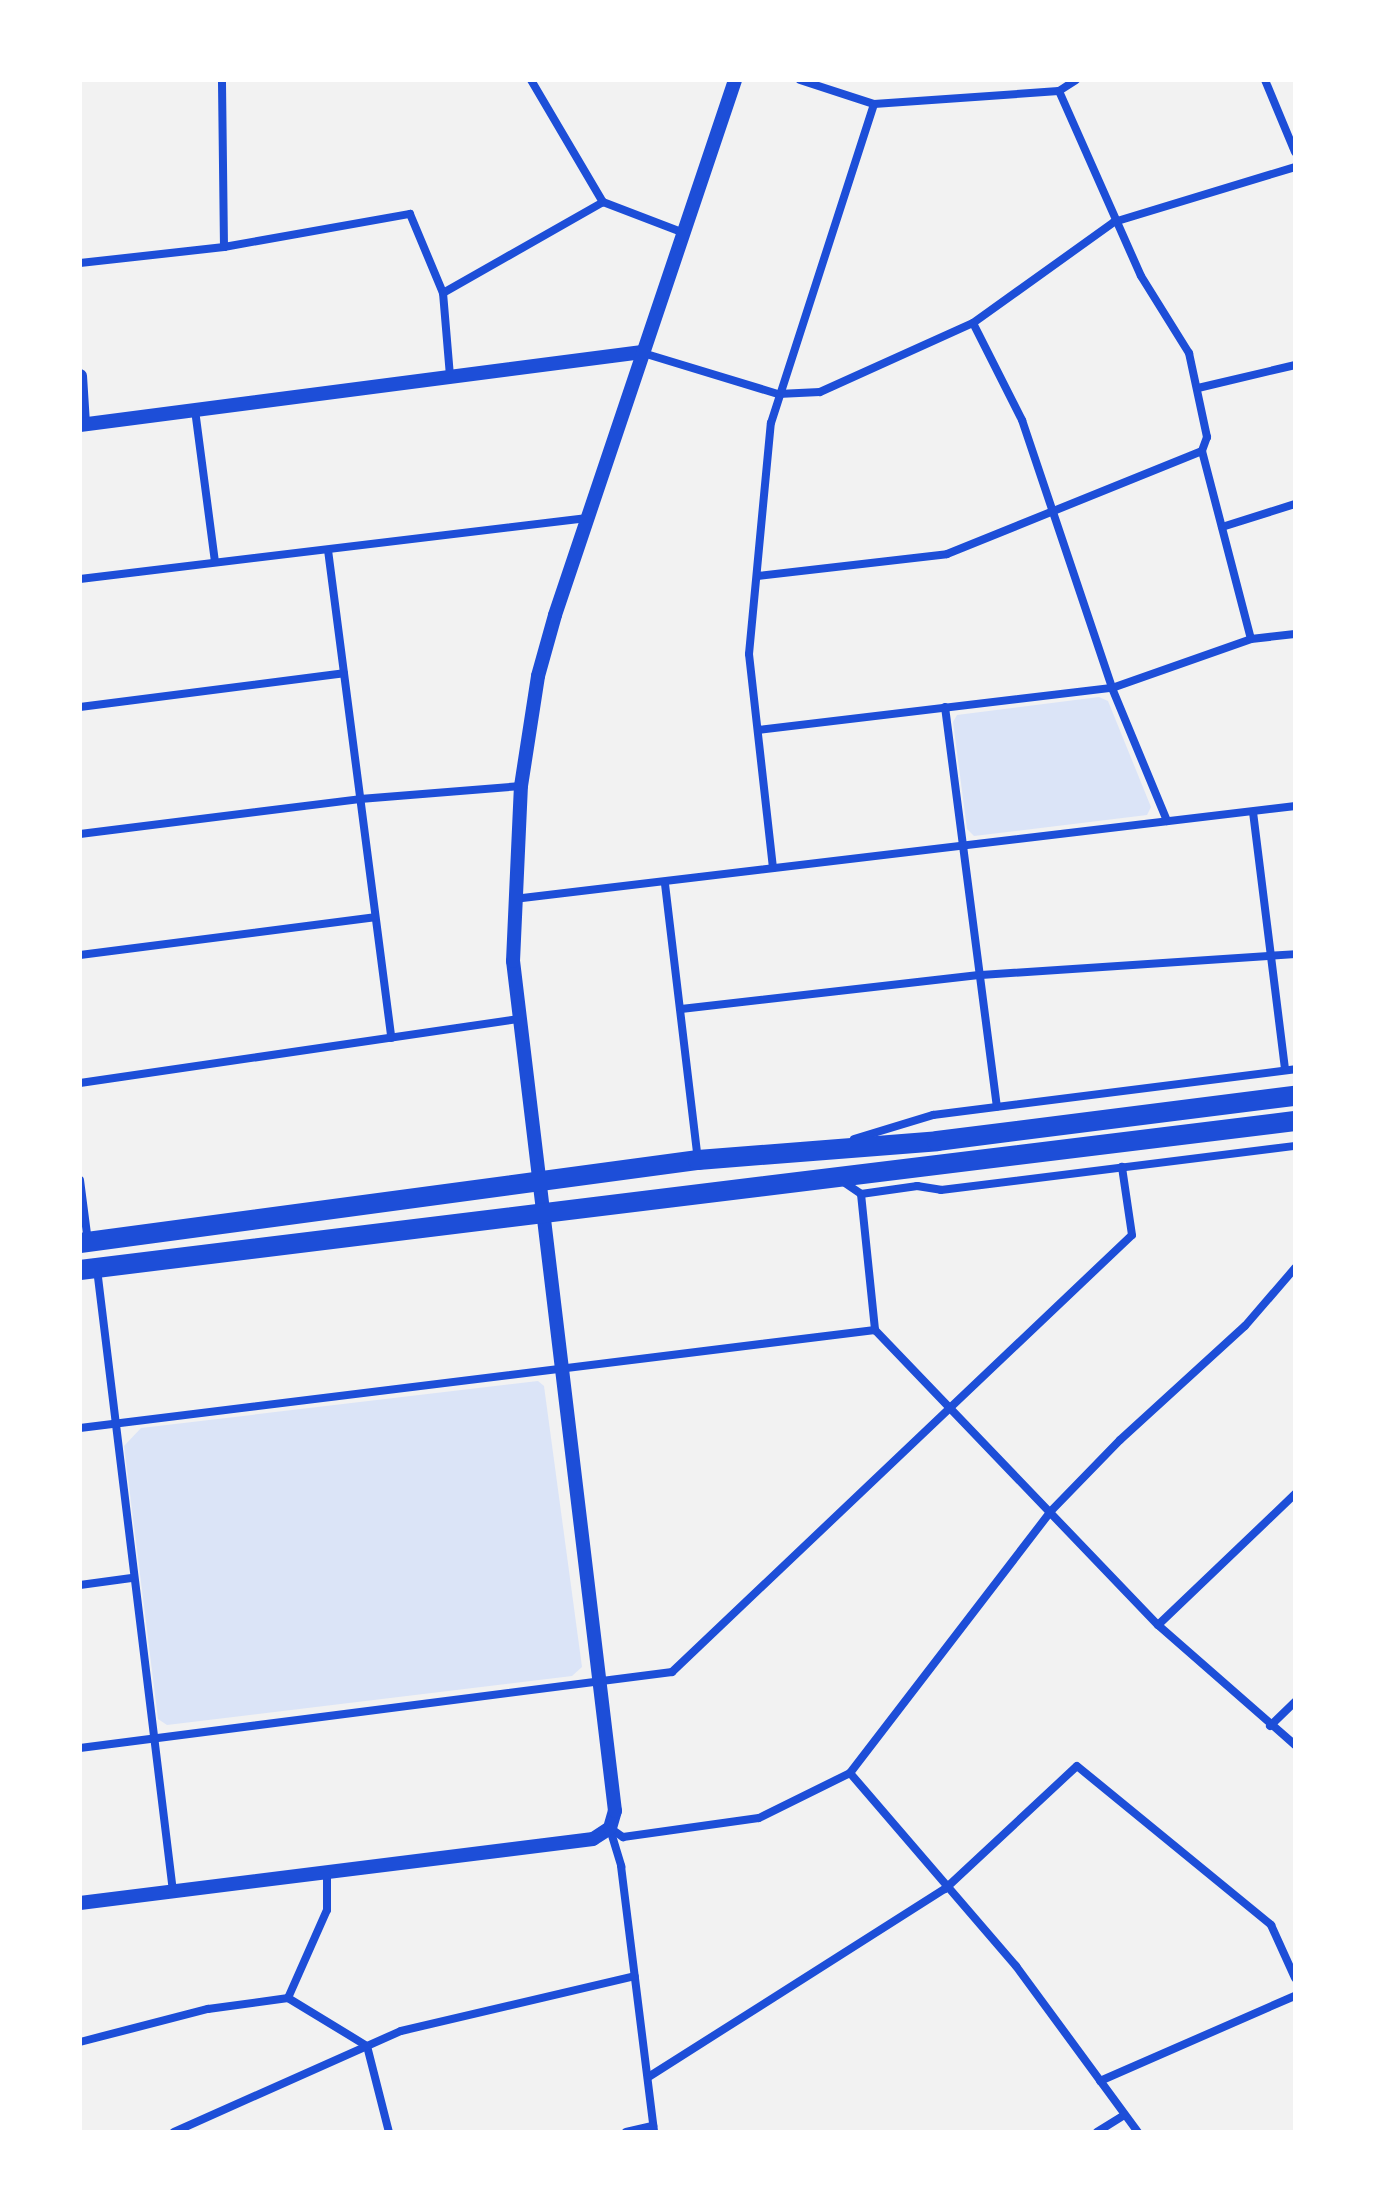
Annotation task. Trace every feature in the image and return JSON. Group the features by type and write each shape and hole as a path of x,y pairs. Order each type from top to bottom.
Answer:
{"main road":[{"path":"84,1243 698,1160 829,1147 937,1141 1295,1096"},
{"path":"89,1269 831,1174 1295,1121"}],"street":[{"path":"531,80 603,202 681,232"},
{"path":"626,2132 654,2129 650,2076 621,1866 610,1828 615,1811 519,1019 513,899 521,786 538,676 681,232 735,80"},
{"path":"800,80 874,104 1059,91 1076,80"},
{"path":"1265,80 1295,152"},
{"path":"224,81 224,247"},
{"path":"1059,91 1114,222 1189,353 1207,437 1202,451 1251,639"},
{"path":"773,868 749,654 778,394 874,104"},
{"path":"80,376 81,424 642,352 778,394 820,392 973,323 1114,222 1295,167"},
{"path":"443,293 603,202"},
{"path":"80,263 224,247 410,214 443,293 450,376"},
{"path":"973,323 1022,420 1050,514 1112,688 1167,821"},
{"path":"1198,388 1295,365"},
{"path":"195,410 215,561"},
{"path":"758,576 947,554 1202,451"},
{"path":"1222,527 1295,504"},
{"path":"80,579 588,518"},
{"path":"328,550 391,1038"},
{"path":"758,730 1112,688 1251,639 1295,634"},
{"path":"80,707 344,673"},
{"path":"945,707 997,1107"},
{"path":"80,834 360,799 521,786"},
{"path":"513,899 665,884 773,868 1295,806"},
{"path":"1253,812 1285,1070"},
{"path":"665,884 698,1160"},
{"path":"80,955 375,917"},
{"path":"681,1009 981,975 1295,954"},
{"path":"80,1083 519,1019"},
{"path":"829,1147 933,1115 1295,1069"},
{"path":"831,1174 861,1194 917,1186 941,1190 1295,1146"},
{"path":"80,1748 672,1672 1132,1235 1122,1167"},
{"path":"80,1180 84,1243"},
{"path":"861,1194 875,1330 1158,1625 1295,1745"},
{"path":"610,1828 623,1837 759,1818 850,1773 1050,1512 1120,1440 1245,1326 1295,1268"},
{"path":"89,1269 114,1424 173,1892"},
{"path":"80,1428 875,1330"},
{"path":"1158,1625 1295,1494"},
{"path":"80,1585 132,1578"},
{"path":"1270,1726 1295,1702"},
{"path":"650,2076 945,1889 1077,1766 1271,1925 1295,1978"},
{"path":"850,1773 945,1889 1016,1966 1138,2132"},
{"path":"80,1903 593,1839 610,1828"},
{"path":"288,1998 327,1910 327,1871"},
{"path":"174,2132 401,2031 635,1976"},
{"path":"1100,2081 1295,1996"},
{"path":"80,2042 208,2009 288,1998 367,2046 389,2132"},
{"path":"1097,2132 1124,2115"}],"shaded area":[{"path":"1099,697 1108,701 1151,807 1147,815 974,836 967,829 953,722 957,715"},
{"path":"538,1381 544,1386 582,1667 572,1676 167,1725 158,1719 124,1446 141,1428"}]}
